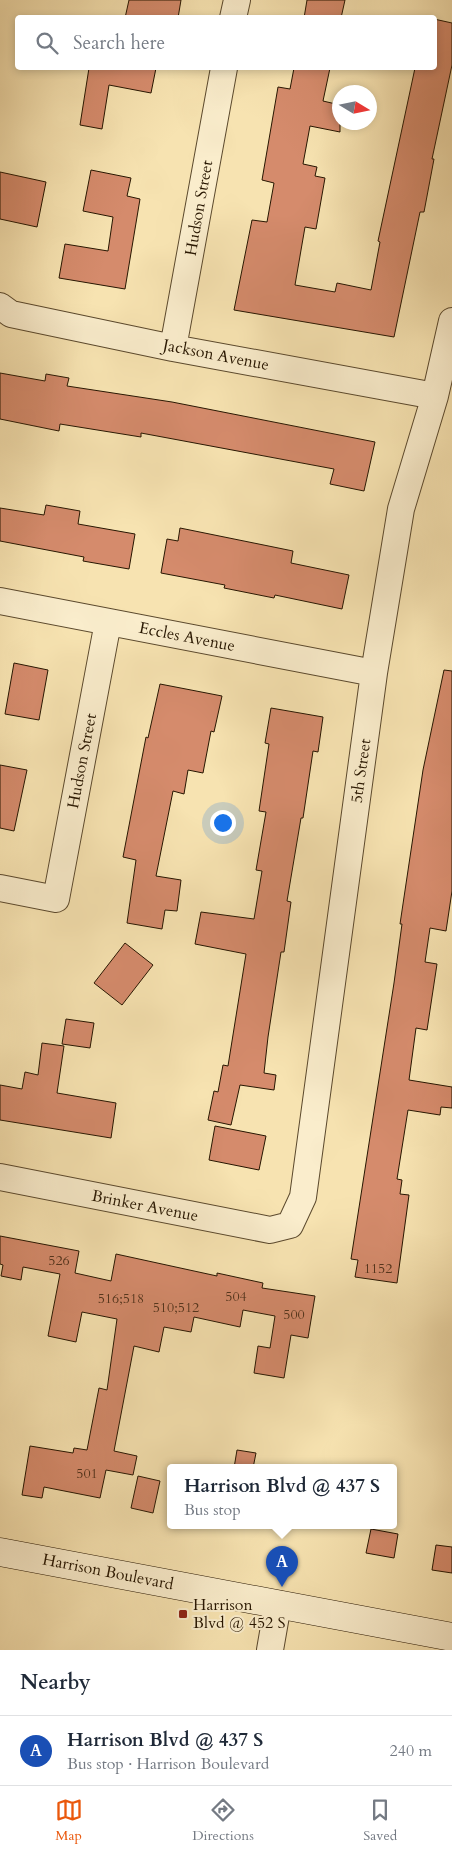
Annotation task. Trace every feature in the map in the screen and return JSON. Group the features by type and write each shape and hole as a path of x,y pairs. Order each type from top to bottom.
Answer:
{"main road":[{"name":"Harrison Boulevard","path":"0,1552 452,1637"}],"street":[{"path":"234,15 236,0"},
{"name":"Hudson Street","path":"174,348 224,70"},
{"name":"Jackson Avenue","path":"0,306 11,314 174,348 435,396"},
{"name":"5th Street","path":"290,1225 303,1197 374,673 401,509 435,396 452,320"},
{"name":"Eccles Avenue","path":"0,601 374,673"},
{"name":"Hudson Street","path":"0,888 56,899 108,622"},
{"name":"Brinker Avenue","path":"0,1177 270,1230 290,1225"},
{"path":"270,1650 278,1604"}],"building":[{"path":"129,0 181,0 178,15 126,15"},
{"path":"307,0 345,0 342,15 304,15"},
{"path":"437,20 452,23 452,65 432,159 434,159 424,212 420,212 394,337 234,310 252,220 267,222 274,183 262,180 278,87 290,89 294,70 330,70 323,101 332,103 332,130 340,130 340,132 310,126 303,164 317,167 315,176 325,178 316,229 305,227 295,285 335,292 337,283 371,290 380,242 378,241 415,70 437,70"},
{"path":"89,70 156,70 151,93 109,85 102,129 80,125"},
{"path":"91,170 131,178 127,196 140,199 125,289 59,278 65,244 108,251 113,217 83,211"},
{"path":"0,172 46,182 37,227 0,219"},
{"path":"0,373 45,381 46,374 69,378 67,386 172,402 375,442 364,491 330,484 334,469 141,433 141,437 60,424 59,431 0,419"},
{"path":"46,505 80,511 78,524 135,534 129,569 83,561 84,557 0,541 0,508 44,515"},
{"path":"180,528 293,551 291,563 349,575 342,609 275,595 274,598 224,588 225,585 161,573 167,539 178,541"},
{"path":"14,663 48,670 39,720 5,714"},
{"path":"444,670 452,671 452,891 446,931 430,928 425,962 437,964 427,1030 416,1028 409,1080 452,1087 452,1108 441,1107 440,1115 408,1110 397,1179 402,1180 400,1194 409,1195 397,1283 355,1277 358,1260 351,1259 394,983 402,924 400,924 423,770"},
{"path":"160,684 222,696 214,732 211,731 203,773 188,770 184,794 173,791 156,876 181,880 177,911 165,910 162,929 127,923 136,860 123,857 146,737 148,738"},
{"path":"271,708 323,717 318,752 313,751 303,818 301,818 287,901 291,902 284,952 281,952 268,1037 264,1073 276,1075 274,1090 240,1085 231,1125 208,1120 214,1091 218,1092 223,1065 228,1066 246,954 195,944 201,912 254,919 262,871 256,870 266,812 259,811 269,744 265,743"},
{"path":"0,765 27,770 14,831 0,828"},
{"path":"125,943 153,965 122,1005 94,983"},
{"path":"66,1019 94,1023 90,1048 62,1044"},
{"path":"42,1043 64,1046 57,1093 116,1103 111,1138 0,1120 0,1085 22,1089 25,1072 38,1075"},
{"path":"215,1126 266,1136 259,1170 209,1160"},
{"path":"0,1236 79,1251 75,1273 111,1281 116,1254 217,1276 217,1273 263,1283 262,1288 315,1296 308,1338 291,1335 284,1378 254,1373 258,1346 270,1348 275,1316 243,1310 240,1327 194,1317 191,1332 164,1327 159,1352 134,1346 114,1451 137,1456 133,1475 106,1470 100,1498 44,1487 42,1498 22,1495 30,1446 73,1453 74,1448 87,1450 99,1388 107,1390 117,1319 82,1312 76,1342 48,1336 60,1274 23,1267 21,1280 1,1276 3,1265 0,1264"},
{"path":"237,1450 256,1453 254,1464 235,1464"},
{"path":"138,1476 160,1481 153,1513 131,1508"},
{"path":"371,1529 398,1534 394,1558 366,1553"},
{"path":"436,1545 452,1547 452,1573 432,1570"}],"place":[{"name":"Harrison Blvd @ 437 S","path":"282,1587"},
{"name":"Harrison Blvd @ 452 S","path":"183,1614"}]}
